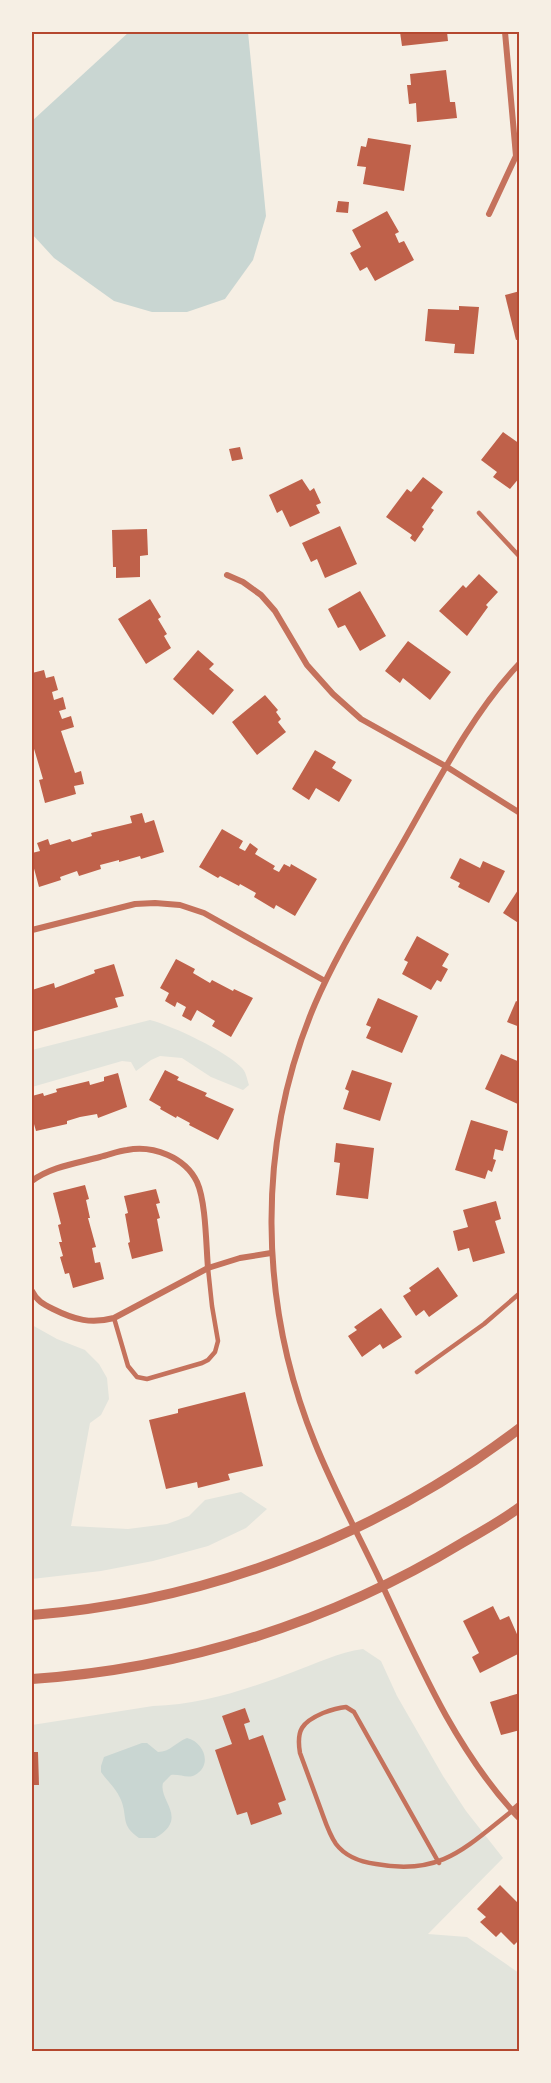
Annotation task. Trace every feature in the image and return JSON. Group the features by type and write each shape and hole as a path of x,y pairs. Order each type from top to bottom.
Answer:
{"street":[{"path":"489,214 516,156 505,32"},
{"path":"227,575 261,594 307,665 333,694 361,719 447,767 519,813"},
{"path":"519,663 481,712 447,767 325,981 295,1058 282,1110 274,1161 271,1203 272,1253 282,1331 296,1388 315,1443 446,1718 474,1762 519,1820"},
{"path":"32,930 135,904 180,905 204,913 325,981"},
{"path":"32,1181 46,1172 128,1149 148,1149 167,1155 182,1163 197,1183 202,1199 208,1268"},
{"path":"32,1291 39,1302 70,1318 98,1322 114,1318 208,1268 240,1258 272,1253"},
{"path":"32,1615 133,1602 215,1582 307,1550 356,1529 438,1483 519,1428"},
{"path":"32,1679 115,1671 164,1661 272,1631 323,1613 383,1587 441,1556 519,1507"},
{"path":"512,1811 519,1804"}],"lane":[{"path":"479,513 519,557"},
{"path":"114,1318 128,1366 137,1377 147,1379 208,1360 215,1352 218,1341 208,1268"},
{"path":"417,1372 484,1324 519,1293"},
{"path":"439,1863 354,1712 346,1707 336,1708 310,1719 303,1725 298,1743 300,1753 327,1826 336,1844 349,1856 381,1865 418,1867 439,1863 459,1853 512,1811"}],"shaded area":[{"path":"129,32 248,32 266,216 253,260 225,299 187,312 152,312 114,301 54,258 32,234 32,121"},
{"path":"150,1020 185,1033 224,1054 243,1070 249,1085 243,1090 211,1077 182,1058 160,1056 136,1071 131,1062 122,1061 32,1087 32,1050"},
{"path":"32,1325 57,1339 85,1350 99,1364 107,1378 109,1399 101,1415 90,1423 71,1526 128,1529 167,1524 189,1516 205,1500 241,1492 267,1509 246,1528 208,1546 153,1561 101,1571 32,1579"},
{"path":"363,1649 381,1661 397,1696 443,1776 466,1811 503,1858 428,1934 467,1937 519,1973 519,2051 32,2052 32,1725 207,1699 259,1684 336,1655"},
{"path":"187,1738 193,1740 202,1749 204,1766 195,1775 190,1777 171,1775 163,1783 172,1817 170,1823 165,1831 155,1838 139,1838 129,1829 119,1796 101,1772 104,1757 142,1743 147,1743 158,1752 162,1752"}],"building":[{"path":"400,32 447,32 448,41 402,46"},
{"path":"446,70 450,102 455,102 457,118 417,122 416,103 409,104 407,85 411,85 410,74"},
{"path":"368,138 411,145 404,191 363,184 366,167 357,166 361,146 366,147"},
{"path":"338,201 349,202 348,213 336,212"},
{"path":"387,211 399,232 395,234 399,243 404,241 414,260 375,281 367,267 360,271 350,253 361,247 352,230"},
{"path":"520,291 520,339 516,340 505,295"},
{"path":"459,306 479,307 474,354 454,353 455,344 425,341 428,309 459,310"},
{"path":"503,432 520,444 520,477 510,489 493,477 497,472 481,460"},
{"path":"240,447 243,459 232,461 229,449"},
{"path":"423,477 443,492 431,508 434,510 415,542 410,538 412,535 386,517 407,489 411,492"},
{"path":"302,479 310,491 314,488 321,503 316,505 320,513 290,527 282,510 277,513 269,495"},
{"path":"340,526 357,564 325,578 317,559 311,562 302,543"},
{"path":"147,529 148,555 140,556 140,577 116,578 116,567 113,567 112,530"},
{"path":"479,574 498,592 486,605 488,607 467,636 439,611 463,585 466,588"},
{"path":"360,591 386,636 360,651 345,625 338,628 328,609"},
{"path":"150,599 161,617 158,619 167,634 164,636 171,648 146,664 118,619"},
{"path":"408,641 451,672 430,700 403,678 400,683 385,671"},
{"path":"198,650 214,664 209,669 234,690 213,715 173,679"},
{"path":"44,670 46,678 54,676 58,690 52,692 54,700 63,697 66,709 59,711 62,719 71,716 74,727 61,731 75,773 81,771 84,784 74,786 76,794 45,803 39,780 43,779 32,742 32,673"},
{"path":"265,695 278,710 276,712 281,719 278,722 286,732 257,755 232,722"},
{"path":"315,750 336,762 332,768 352,780 339,802 316,788 309,800 292,789"},
{"path":"142,813 145,823 154,820 164,852 141,859 140,856 100,865 101,869 79,876 77,871 60,877 61,880 39,887 32,861 32,853 40,851 37,843 48,839 50,845 70,839 72,842 92,836 91,833 132,823 130,816"},
{"path":"222,829 243,841 239,848 245,851 250,843 258,849 255,854 275,866 273,869 279,872 284,864 290,867 291,864 317,879 295,916 276,905 274,909 254,897 256,893 240,884 239,886 220,876 218,878 199,867"},
{"path":"460,858 480,868 483,861 505,871 489,903 458,887 460,883 450,878"},
{"path":"520,887 520,924 503,913"},
{"path":"417,936 449,954 442,966 448,969 441,982 437,980 431,990 402,974 408,962 404,960"},
{"path":"176,959 195,969 193,973 210,983 212,980 253,998 231,1037 212,1026 215,1021 197,1010 191,1021 182,1016 186,1007 177,1002 175,1007 165,1001 169,993 160,988"},
{"path":"114,964 124,996 115,998 118,1007 32,1032 32,990 54,983 55,988 95,973 94,970"},
{"path":"378,998 418,1016 402,1053 366,1038 371,1027 366,1025"},
{"path":"516,1001 520,1003 520,1027 507,1022"},
{"path":"501,1054 520,1062 520,1105 485,1089"},
{"path":"165,1070 179,1077 177,1080 207,1093 205,1096 234,1109 218,1140 177,1116 176,1118 160,1109 161,1107 149,1100"},
{"path":"352,1070 392,1083 380,1121 343,1109 349,1091 345,1089"},
{"path":"118,1073 127,1107 98,1118 97,1114 80,1117 67,1121 67,1124 36,1131 32,1117 32,1096 43,1093 44,1096 57,1092 56,1089 89,1081 90,1085 104,1081 104,1077"},
{"path":"471,1120 508,1131 503,1151 495,1149 493,1159 496,1160 492,1172 488,1170 485,1179 455,1170"},
{"path":"336,1143 374,1148 368,1199 336,1195 340,1163 334,1162"},
{"path":"85,1185 89,1199 86,1200 90,1218 88,1218 96,1247 92,1248 95,1263 100,1262 104,1279 73,1288 69,1273 65,1274 60,1257 63,1256 58,1225 61,1224 53,1193"},
{"path":"156,1189 160,1203 156,1204 160,1218 157,1219 163,1251 132,1259 128,1243 130,1242 125,1214 128,1213 124,1196"},
{"path":"496,1201 501,1219 495,1221 505,1253 473,1262 469,1248 458,1251 453,1231 468,1227 463,1210"},
{"path":"438,1267 458,1296 429,1317 424,1310 416,1316 403,1296 411,1291 409,1288"},
{"path":"381,1308 402,1337 383,1349 380,1344 362,1357 348,1336 357,1330 354,1327"},
{"path":"245,1392 263,1466 228,1474 230,1480 198,1488 197,1482 166,1489 149,1420 178,1413 178,1409"},
{"path":"493,1606 500,1620 509,1616 520,1641 520,1653 480,1673 472,1657 479,1653 463,1621"},
{"path":"520,1693 520,1730 501,1735 490,1702"},
{"path":"245,1708 250,1722 244,1724 249,1740 263,1735 286,1800 278,1803 282,1814 251,1825 247,1812 237,1815 215,1750 232,1744 222,1716"},
{"path":"32,1752 38,1752 39,1785 32,1785"},
{"path":"500,1885 520,1905 520,1939 514,1945 501,1932 496,1937 480,1922 486,1917 477,1909"}]}
